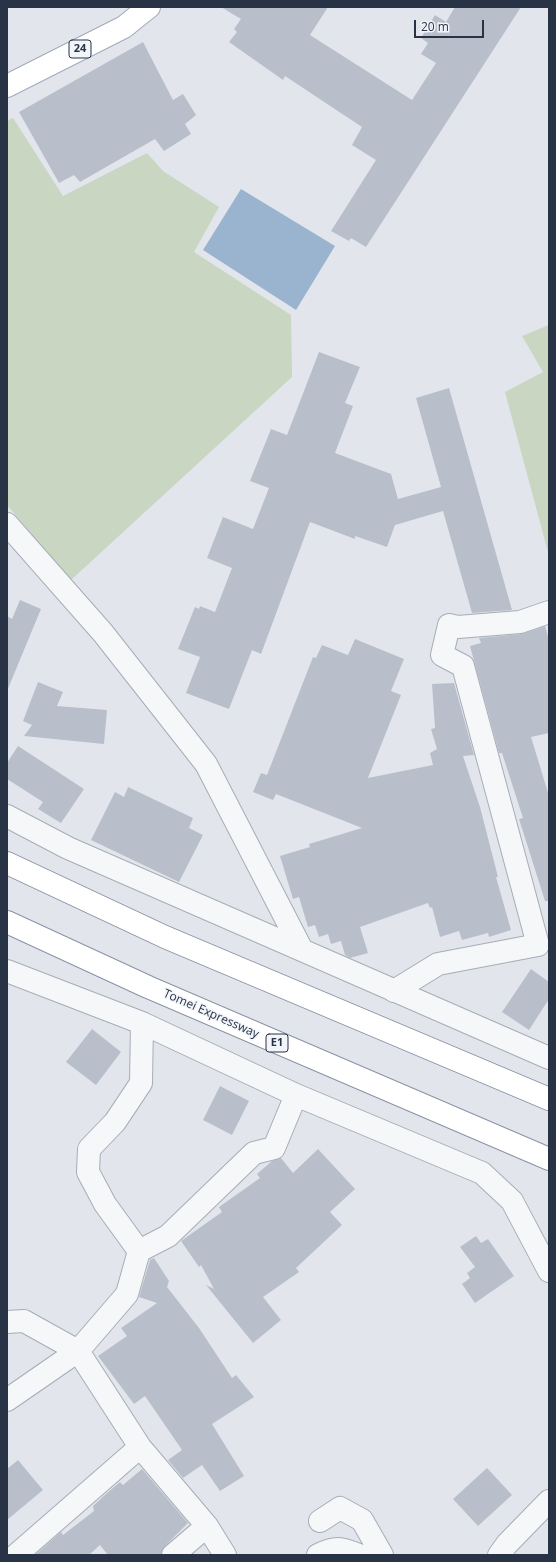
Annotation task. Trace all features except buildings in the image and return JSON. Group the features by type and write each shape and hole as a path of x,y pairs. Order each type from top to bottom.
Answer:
{"main road":[{"name":"24","path":"7,86 124,28 149,7"},
{"path":"7,863 165,937 549,1099"},
{"name":"Tomei Expressway","path":"7,922 148,987 549,1159"}],"street":[{"path":"7,524 103,633 206,764 302,950"},
{"path":"394,991 438,964 538,946 463,666 442,655 449,625 458,628 520,622 549,612"},
{"path":"7,816 68,848 549,1058"},
{"path":"7,972 142,1023 296,1095 482,1173 512,1201 549,1271"},
{"path":"139,1251 105,1204 88,1172 88,1149 115,1122 141,1083 142,1023"},
{"path":"7,1400 78,1351 126,1294 139,1251 168,1236 254,1153 274,1148 296,1095"},
{"path":"7,1322 24,1321 78,1351 140,1447 207,1526 224,1555"},
{"path":"16,1555 140,1447"},
{"path":"499,1555 507,1544 549,1501"},
{"path":"320,1521 340,1508 362,1520 382,1555"},
{"path":"173,1555 207,1526"},
{"path":"318,1555 328,1550 341,1548 359,1555"}],"green space":[{"path":"13,118 63,196 147,153 163,171 219,207 194,252 291,315 292,377 71,580 7,505 7,121"},
{"path":"549,325 549,556 505,392 543,372 522,336"}],"water":[{"path":"241,189 335,246 296,310 203,250"}]}
